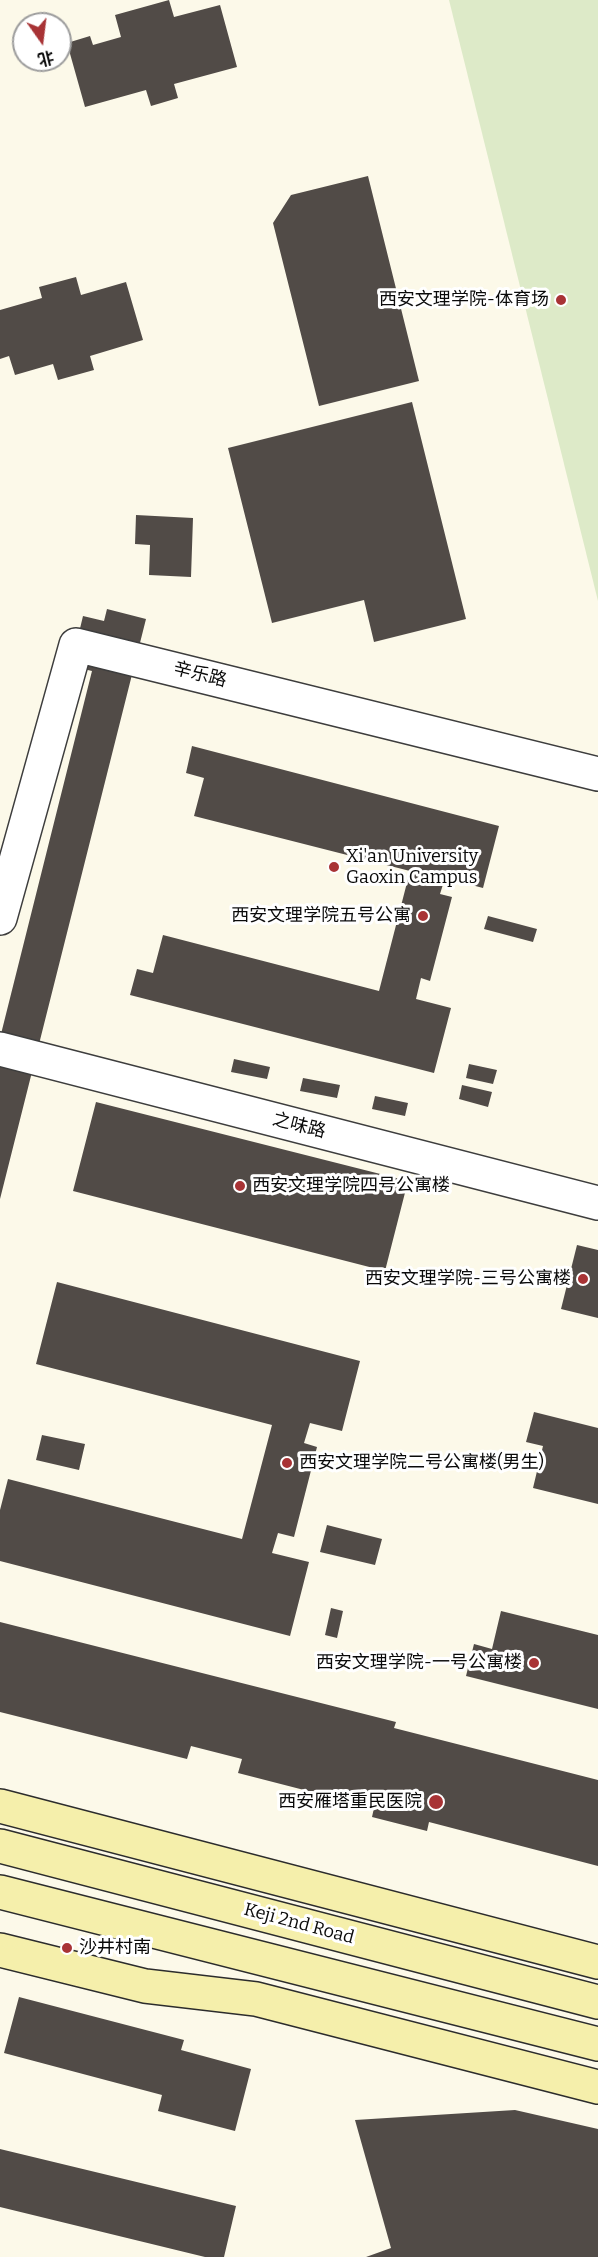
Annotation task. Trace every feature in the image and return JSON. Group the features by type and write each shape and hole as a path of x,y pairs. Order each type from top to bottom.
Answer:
{"street":[{"name":"辛乐路","path":"0,918 76,645 598,774"},
{"name":"之味路","path":"0,1049 598,1203"},
{"path":"0,1806 598,1962"},
{"name":"Keji 2nd Road","path":"0,1846 598,2002"},
{"path":"0,1892 598,2044"},
{"path":"0,1950 146,1986 256,1999 598,2087"}],"green space":[{"name":"西安文理学院-体育场","path":"449,0 598,0 598,601"}],"building":[{"path":"169,0 174,17 220,5 237,67 174,84 178,98 151,106 146,90 85,107 72,61 72,41 90,36 93,45 121,37 115,15"},
{"path":"368,176 419,381 319,406 273,223 291,195"},
{"path":"76,277 81,295 126,282 143,340 90,356 94,370 58,380 53,364 15,375 9,356 0,359 0,310 42,298 39,287"},
{"path":"412,402 466,619 374,642 364,600 272,623 228,448"},
{"path":"136,515 193,518 191,577 149,575 150,545 135,544"},
{"path":"107,609 146,619 0,1199 0,1038 92,671 71,666 83,616 104,621"},
{"name":"西安文理学院五号公寓","path":"192,746 499,826 483,888 445,878 440,894 452,897 430,981 421,978 416,999 451,1008 434,1073 130,995 137,969 153,973 163,935 379,991 410,871 194,816 204,778 186,773"},
{"path":"488,916 537,929 533,942 484,929"},
{"path":"234,1059 270,1067 267,1079 231,1072"},
{"path":"469,1064 497,1070 493,1084 466,1078"},
{"path":"303,1078 340,1085 337,1098 300,1091"},
{"path":"462,1085 492,1092 488,1107 459,1099"},
{"path":"375,1096 408,1103 405,1116 372,1109"},
{"name":"西安文理学院四号公寓楼","path":"96,1102 408,1181 385,1271 73,1191"},
{"name":"西安文理学院-三号公寓楼","path":"577,1245 598,1250 598,1318 561,1309"},
{"name":"西安文理学院二号公寓楼(男生)","path":"57,1282 360,1361 342,1431 310,1423 304,1443 317,1447 294,1537 278,1533 272,1553 309,1562 290,1636 0,1561 0,1510 8,1479 242,1539 272,1425 36,1364"},
{"path":"534,1412 598,1428 598,1504 533,1488 543,1446 526,1442"},
{"path":"42,1435 85,1444 79,1470 36,1460"},
{"path":"327,1525 382,1539 375,1565 320,1552"},
{"path":"331,1608 343,1611 337,1638 325,1635"},
{"name":"西安文理学院-一号公寓楼","path":"501,1611 598,1635 598,1709 466,1676 474,1644 492,1649"},
{"path":"0,1622 396,1722 394,1728 598,1780 598,1866 429,1822 427,1831 372,1817 374,1808 238,1773 242,1759 191,1746 187,1759 0,1712"},
{"path":"19,1997 184,2040 181,2050 251,2069 235,2131 158,2111 162,2095 4,2053"},
{"path":"515,2110 598,2129 598,2257 366,2257 391,2248 355,2120"},
{"path":"0,2149 236,2206 224,2257 205,2257 0,2207"}],"place":[{"name":"西安文理学院-体育场","path":"561,300"},
{"name":"Xi'an University Gaoxin Campus","path":"334,867"},
{"name":"西安文理学院五号公寓","path":"423,916"},
{"name":"西安文理学院四号公寓楼","path":"240,1186"},
{"name":"西安文理学院-三号公寓楼","path":"583,1279"},
{"name":"西安文理学院二号公寓楼(男生)","path":"287,1463"},
{"name":"西安文理学院-一号公寓楼","path":"534,1663"},
{"name":"西安雁塔重民医院","path":"436,1802"},
{"name":"沙井村南","path":"67,1948"}]}
